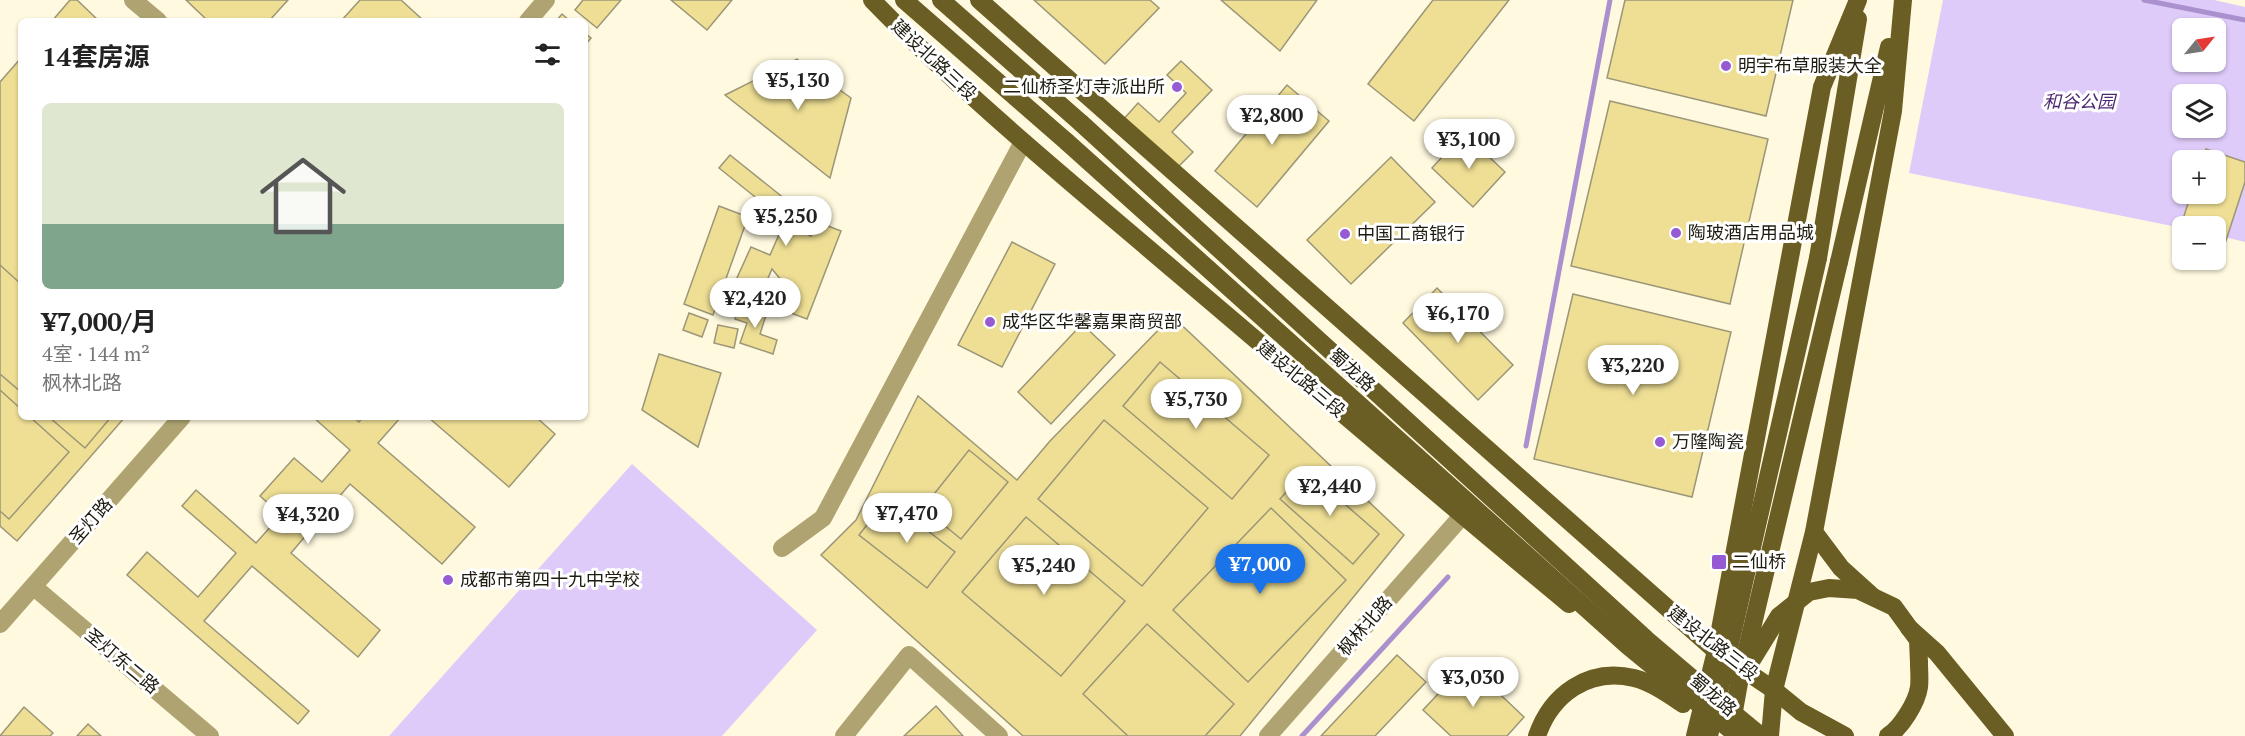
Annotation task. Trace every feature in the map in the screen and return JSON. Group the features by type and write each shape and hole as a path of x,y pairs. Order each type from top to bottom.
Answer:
{"main road":[{"name":"建设北路三段","path":"872,0 911,40 1023,142 1462,516 1700,711 1738,736"},
{"name":"蜀龙路","path":"904,0 1067,142 1628,646 1738,736"},
{"name":"蜀龙路","path":"941,0 1081,123 1638,631 1756,732 1766,736"},
{"name":"建设北路三段","path":"979,0 1716,651 1774,690 1801,712 1845,736"},
{"path":"1695,736 1716,651 1822,87 1860,0"},
{"path":"1709,736 1818,258 1860,0"},
{"path":"1536,736 1544,717 1559,697 1581,683 1605,676 1634,678 1659,689 1738,736 1739,683 1902,0"},
{"path":"1770,736 1774,690 1814,532 1893,111 1902,0"},
{"path":"1814,532 1841,568 1937,653 2005,736"},
{"path":"1739,683 1779,616 1809,592 1829,588 1858,590 1894,607 1918,640 1919,690 1907,716 1888,736"},
{"path":"1726,707 1779,736"}],"street":[{"path":"133,0 154,18"},
{"path":"531,18 546,0"},
{"path":"782,548 824,518 1023,142"},
{"name":"圣灯路","path":"0,624 179,420"},
{"name":"枫林北路","path":"1268,736 1462,516"},
{"name":"圣灯东二路","path":"34,587 210,736"},
{"path":"844,736 909,655 999,736"}],"green space":[{"name":"和谷公园","path":"1943,0 2214,0 2245,7 2245,242 2226,237 2226,216 2172,216 2172,226 1909,173"},
{"path":"632,464 817,630 722,736 389,736"}],"building":[{"path":"70,0 77,0 96,18 55,18"},
{"path":"186,0 288,0 272,18 205,18"},
{"path":"360,0 401,0 421,18 344,18"},
{"path":"583,0 621,0 597,28 588,18 575,10"},
{"path":"671,0 732,0 707,30"},
{"path":"1034,0 1150,0 1159,8 1105,64"},
{"path":"1221,0 1317,0 1280,51"},
{"path":"1433,0 1509,0 1414,121 1368,84"},
{"path":"1625,0 1793,0 1766,116 1607,78"},
{"path":"797,59 851,98 830,178 725,95"},
{"path":"18,61 18,420 122,420 17,541 0,526 0,82"},
{"path":"1181,61 1212,90 1172,132 1193,152 1174,171 1122,121 1138,103 1159,122 1186,93 1167,75"},
{"path":"1287,85 1329,121 1257,207 1215,171"},
{"path":"1610,101 1768,139 1730,304 1571,266"},
{"path":"1464,133 1505,172 1473,207 1432,168"},
{"path":"730,155 805,215 798,230 811,236 820,223 841,231 807,319 783,310 790,291 772,269 762,292 736,280 751,247 770,255 785,221 719,168"},
{"path":"2226,156 2245,162 2245,182 2226,240 2226,216 2184,216 2188,204 2226,204"},
{"path":"1391,157 1435,202 1351,284 1307,240"},
{"path":"719,206 748,217 713,315 684,304"},
{"path":"1012,242 1055,264 1002,367 958,345"},
{"path":"0,265 18,281 18,389 0,374"},
{"path":"1437,288 1513,365 1478,400 1403,323"},
{"path":"1573,294 1731,332 1692,497 1534,459"},
{"path":"740,303 767,312 760,334 777,340 773,354 740,343 747,323 735,319"},
{"path":"689,313 708,320 702,337 683,330"},
{"path":"1172,316 1404,535 1240,736 1023,736 821,555 856,520 918,396 1017,480 1050,441"},
{"path":"1082,324 1115,355 1051,424 1018,392"},
{"path":"718,325 738,329 734,348 714,343"},
{"path":"659,354 721,373 698,447 642,410"},
{"path":"1160,362 1269,455 1232,499 1123,406"},
{"path":"0,390 18,406 18,420 33,420 69,452 9,519 0,511"},
{"path":"52,420 108,420 85,448"},
{"path":"316,420 357,420 359,422 361,420 398,420 378,443 475,527 442,564 350,484 291,553 380,630 358,657 252,566 204,621 309,711 298,724 127,575 147,552 198,597 236,553 182,506 196,490 256,543 281,515 260,496 294,458 322,482 350,450"},
{"path":"431,420 539,420 555,434 509,487"},
{"path":"1104,420 1208,508 1142,586 1038,499"},
{"path":"969,450 1008,482 961,539 923,508"},
{"path":"1306,470 1379,534 1353,564 1280,499"},
{"path":"887,499 955,552 927,588 859,535"},
{"path":"1271,508 1346,580 1248,682 1173,610"},
{"path":"1026,517 1125,601 1061,676 962,592"},
{"path":"1147,624 1234,704 1205,736 1128,736 1083,694"},
{"path":"1397,655 1426,682 1375,736 1321,736"},
{"path":"1467,663 1524,717 1507,736 1451,736 1423,710"},
{"path":"936,706 963,736 904,736"},
{"path":"24,707 53,733 50,736 0,736"},
{"path":"88,724 101,736 77,736"}],"waterway":[{"path":"1526,446 1610,0"},
{"path":"2144,0 2245,20"},
{"path":"1302,736 1448,577"}],"place":[{"name":"明宇布草服装大全","path":"1726,66"},
{"name":"二仙桥圣灯寺派出所","path":"1177,87"},
{"name":"陶玻酒店用品城","path":"1676,233"},
{"name":"中国工商银行","path":"1345,234"},
{"name":"成华区华馨嘉果商贸部","path":"990,322"},
{"name":"万隆陶瓷","path":"1660,442"},
{"name":"二仙桥","path":"1719,562"},
{"name":"成都市第四十九中学校","path":"448,580"}]}
